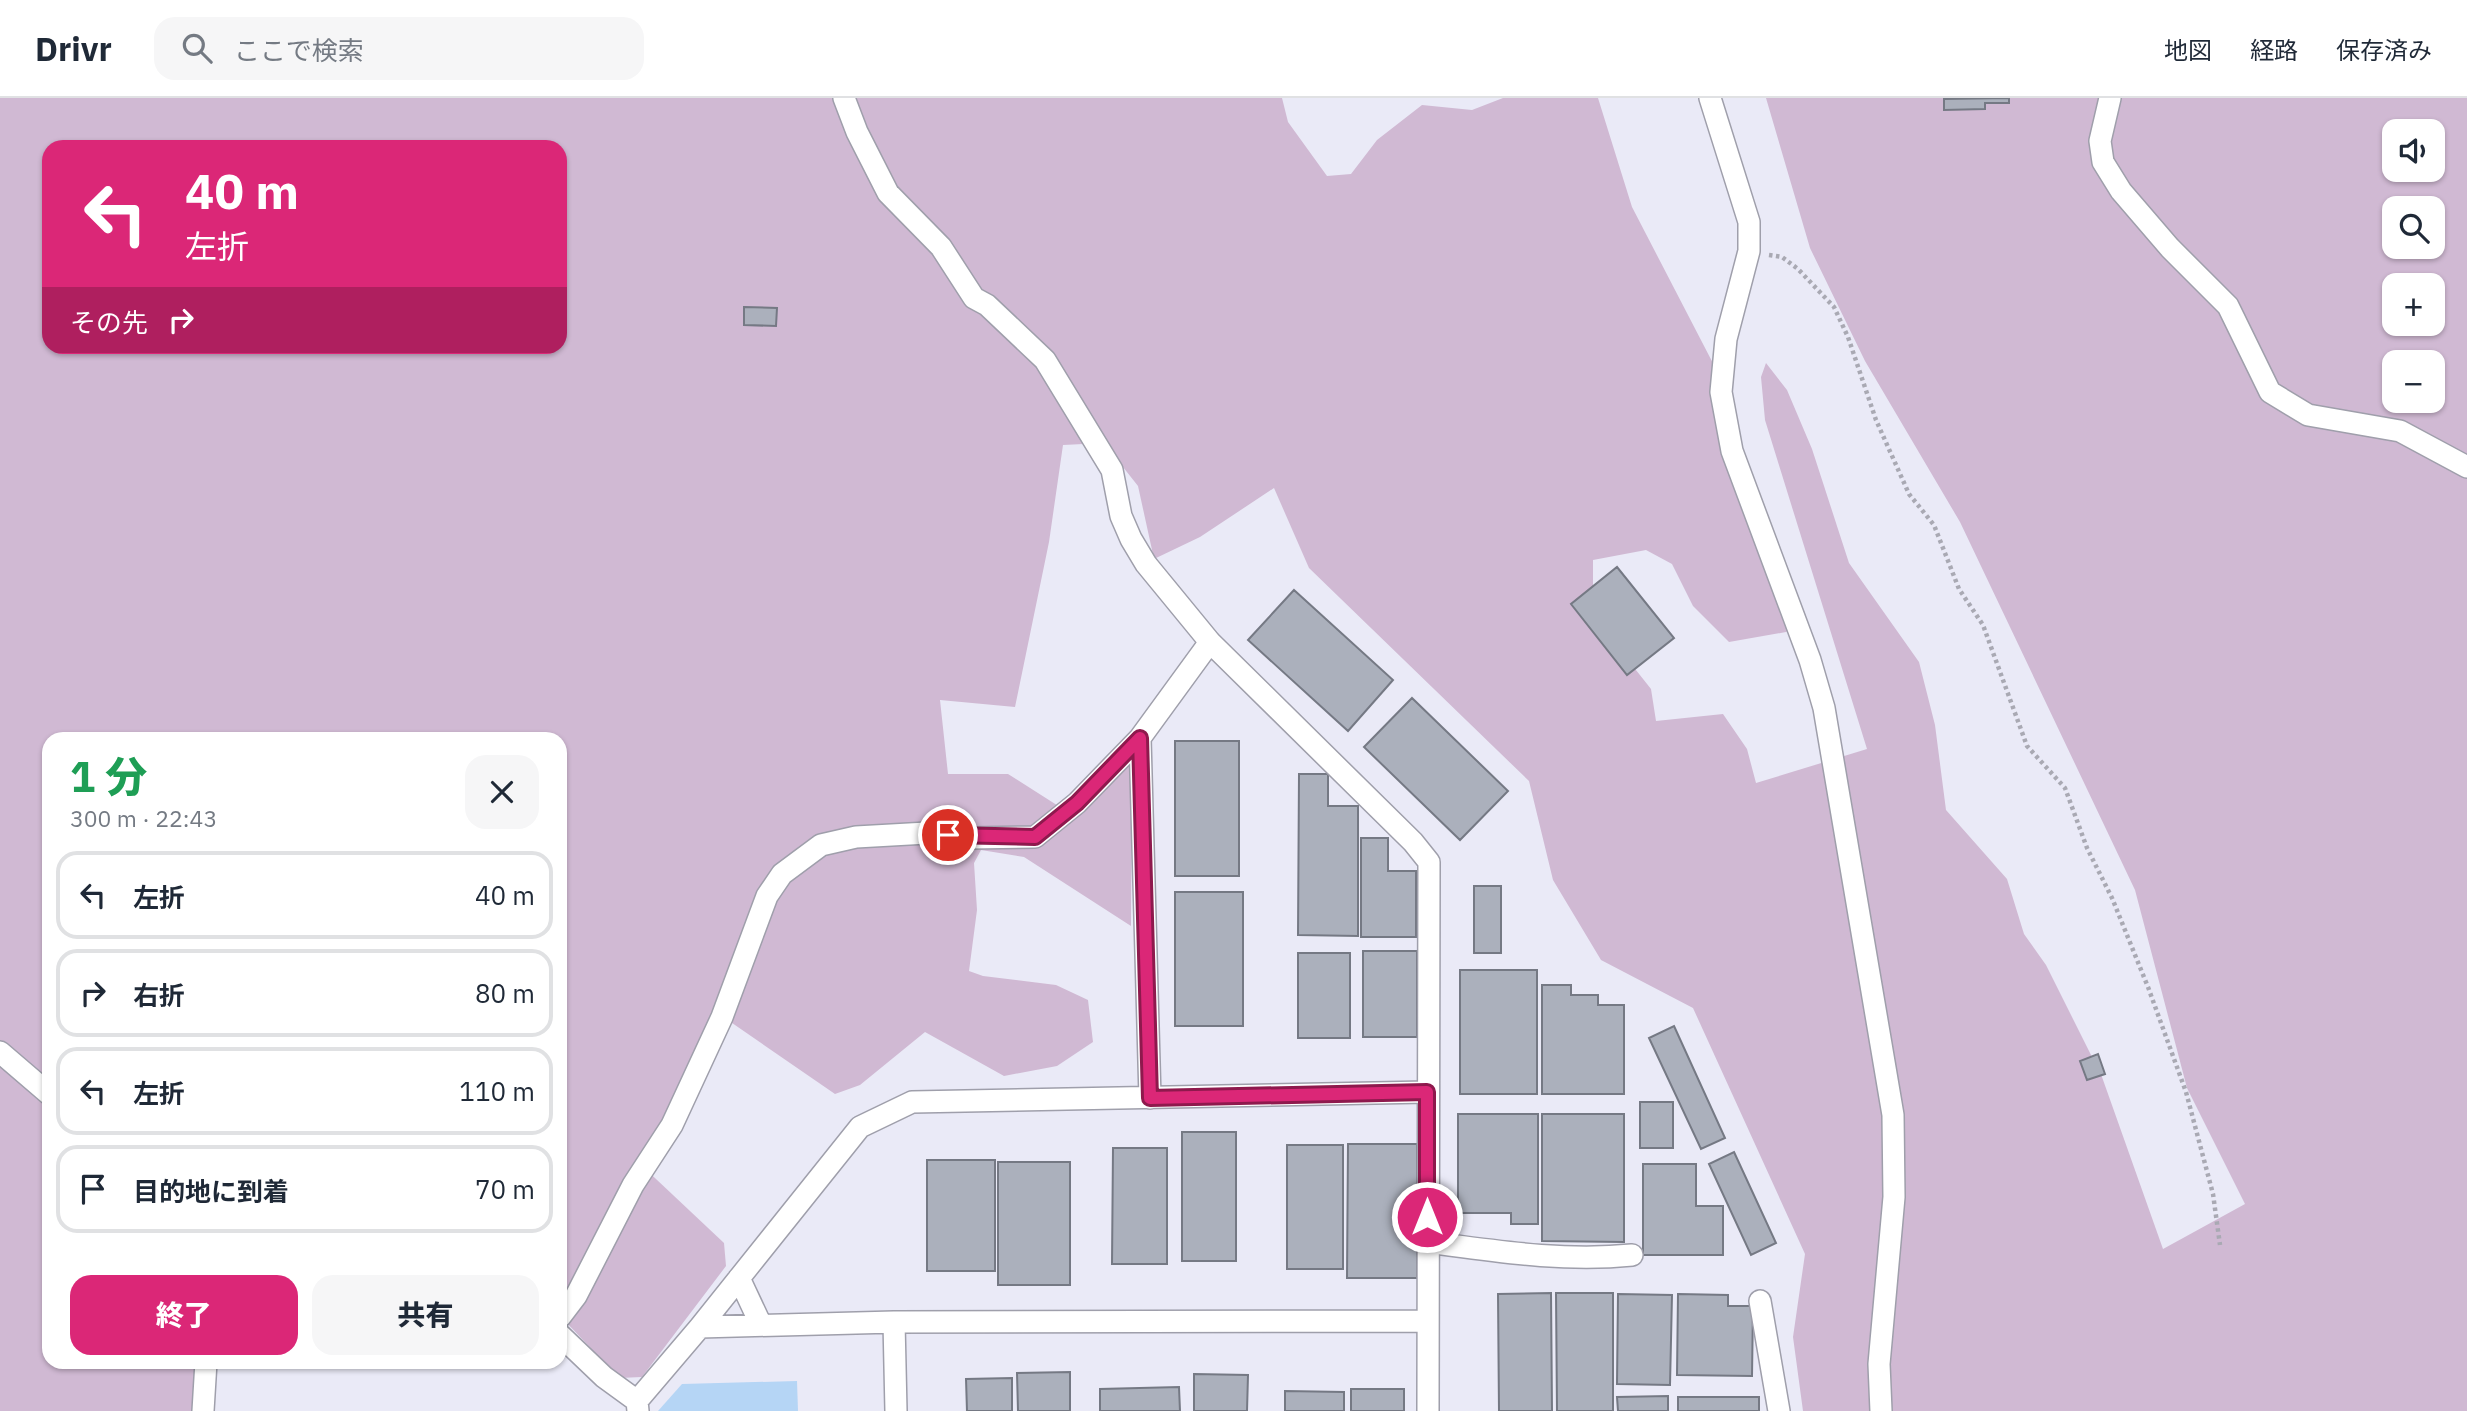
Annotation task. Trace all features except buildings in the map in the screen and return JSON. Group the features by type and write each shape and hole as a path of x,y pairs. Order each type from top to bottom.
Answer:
{"street":[{"path":"844,98 857,132 888,193 941,247 974,298 995,312 1045,360 1112,470 1121,516 1130,540 1210,642 1413,842 1429,862 1428,1411"},
{"path":"1710,98 1749,222 1749,251 1726,339 1721,392 1732,452 1810,660 1824,708 1893,1115 1894,1198 1880,1364 1881,1411"},
{"path":"2110,98 2100,141 2103,162 2121,191 2162,239 2228,306 2270,391 2308,415 2400,432 2467,467"},
{"path":"567,1308 576,1296 633,1185 673,1125 722,1017 767,896 782,874 821,845 856,837 928,833 969,838 1035,837 1077,803 1140,738 1210,642"},
{"path":"1140,738 1150,1098"},
{"path":"0,1052 42,1088"},
{"path":"567,1342 638,1406 860,1127 912,1102 1427,1092"},
{"path":"1427,1242 1538,1256 1587,1259 1632,1255"},
{"path":"739,1279 761,1325"},
{"path":"1760,1301 1779,1411"},
{"path":"700,1327 894,1322 1427,1321"},
{"path":"894,1322 896,1411"},
{"path":"203,1411 206,1369"}],"path":[{"path":"1749,251 1782,257 1798,269 1834,307 1848,337 1876,420 1909,494 1934,525 1959,589 1983,625 2027,746 2065,788 2087,848 2112,898 2148,987 2186,1093 2213,1194 2220,1245"}],"shaded area":[{"path":"0,98 1282,98 1288,122 1327,176 1351,174 1377,140 1422,105 1472,110 1503,98 1598,98 1632,207 1717,371 1735,436 1806,616 1786,632 1729,642 1693,606 1672,564 1646,550 1593,560 1593,593 1609,636 1651,689 1656,721 1723,714 1747,749 1756,783 1867,749 1765,420 1761,377 1766,363 1787,390 1812,449 1849,563 1919,662 1935,725 1946,810 2007,879 2024,934 2046,965 2102,1077 2163,1249 2245,1204 2187,1088 2135,890 1960,522 1865,361 1810,248 1766,98 2467,98 2467,1411 1803,1411 1793,1337 1805,1254 1693,1008 1601,960 1553,880 1529,781 1309,568 1274,488 1200,537 1154,559 1138,486 1104,443 1063,445 1049,542 1015,707 940,700 948,774 1008,774 1074,816 1132,755 1131,926 1024,857 981,850 974,863 977,910 969,971 983,976 1056,985 1088,1000 1093,1042 1057,1066 1004,1076 925,1032 860,1085 835,1094 719,1014 678,1098 639,1163 724,1243 726,1266 642,1377 619,1378 567,1323 567,732 42,732 42,1369 200,1369 197,1411 0,1411"}],"water":[{"path":"797,1381 798,1411 658,1411 682,1384"}],"route":[{"path":"948,835 969,838 1035,837 1077,803 1140,738 1150,1098 1427,1092 1427,1217"}]}
